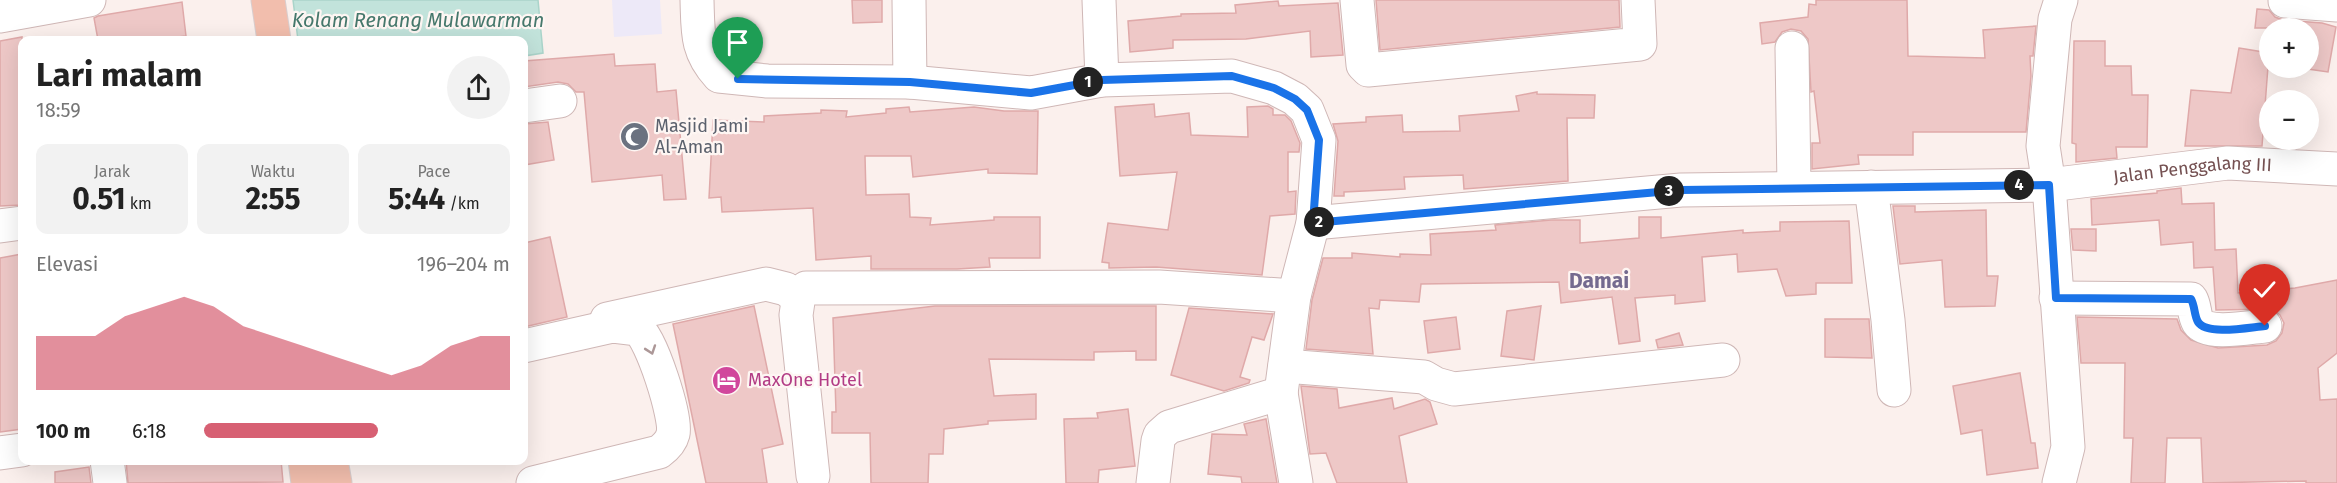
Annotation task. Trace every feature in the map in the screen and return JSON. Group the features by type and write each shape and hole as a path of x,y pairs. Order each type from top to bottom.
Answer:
{"main road":[{"path":"268,0 273,36"},
{"path":"306,465 308,483"},
{"path":"333,465 335,483"}],"street":[{"path":"0,16 89,0"},
{"path":"697,0 699,40 705,60 719,76 766,81 910,82 1031,93 1102,80 1232,76 1274,88 1295,99 1307,110 1319,140 1313,223 1294,296 1282,380 1296,483"},
{"path":"909,0 910,82"},
{"path":"1099,0 1102,80"},
{"path":"1357,0 1363,65 1368,70 1640,44 1638,0"},
{"path":"2059,483 2068,447 2049,185 2043,146 2055,19 2061,0"},
{"path":"2285,2 2337,5"},
{"path":"1791,48 1794,188"},
{"path":"528,105 560,101"},
{"name":"Jalan Penggalang III","path":"1313,223 1681,190 2049,185 2228,164 2337,169"},
{"path":"1871,187 1888,320 1894,390"},
{"path":"0,226 18,224"},
{"path":"528,337 766,284 786,289 798,298"},
{"path":"813,476 796,315 798,298 806,288 1159,287 1294,296"},
{"path":"2056,298 2191,299 2198,322 2205,327 2222,330 2265,326"},
{"path":"528,345 613,326 638,328 648,341 674,423 671,441 659,452 533,483"},
{"path":"1153,483 1158,441 1160,435 1169,427 1282,380 1424,376 1436,384 1454,389 1723,360"},
{"path":"0,453 18,451"},
{"path":"108,465 111,483"}],"shaded area":[{"path":"612,0 660,0 662,34 614,37"}],"water":[{"name":"Kolam Renang Mulawarman","path":"293,0 538,0 543,53 528,55 528,36 298,36"}],"building":[{"path":"852,0 882,0 882,22 853,23"},
{"path":"1376,0 1619,0 1620,27 1380,50"},
{"path":"1816,0 1907,0 1908,56 1985,58 1983,30 2036,26 2033,56 2030,56 2031,76 2026,132 1913,132 1913,155 1858,155 1859,164 1812,169 1812,143 1820,143 1814,91 1811,92 1808,39 1801,31 1791,29 1782,32 1775,42 1762,44 1760,23 1808,17 1809,4 1816,5"},
{"path":"1278,1 1279,6 1338,3 1343,55 1311,57 1310,31 1246,39 1173,40 1173,48 1130,52 1128,21 1181,16 1181,14 1236,13 1235,5"},
{"path":"182,2 186,36 97,36 94,18"},
{"path":"2257,9 2269,10 2278,18 2259,18 2259,28 2255,28"},
{"path":"2319,23 2336,27 2328,72 2319,71"},
{"path":"18,38 18,205 0,206 0,41"},
{"path":"2074,41 2105,41 2105,66 2131,66 2132,95 2148,95 2147,147 2116,147 2117,158 2076,162 2076,144 2072,143"},
{"path":"2239,48 2259,51 2259,78 2267,78 2266,90 2259,90 2259,146 2185,146 2191,90 2231,93"},
{"name":"Masjid Jami Al-Aman","path":"614,54 615,66 655,64 657,92 676,90 686,199 664,200 662,175 592,182 584,92 576,92 568,84 558,82 528,86 528,61"},
{"path":"1537,92 1537,94 1595,95 1594,118 1567,118 1568,181 1464,189 1463,175 1404,177 1405,189 1344,192 1344,196 1334,196 1338,141 1333,124 1366,122 1366,117 1402,115 1403,132 1460,131 1459,116 1519,111 1516,96"},
{"path":"1154,104 1155,117 1189,113 1191,135 1248,137 1247,107 1268,106 1273,109 1273,115 1285,115 1291,121 1300,143 1299,152 1288,152 1288,192 1296,191 1295,214 1270,216 1262,275 1156,267 1109,268 1109,263 1102,262 1108,223 1168,230 1177,172 1120,176 1115,107"},
{"path":"909,107 910,112 974,107 1004,111 1038,111 1037,174 988,173 988,169 913,177 911,156 865,156 866,195 909,194 910,217 931,218 930,225 994,220 994,217 1040,217 1040,258 989,258 990,267 957,269 871,269 871,256 816,260 813,208 722,212 721,197 709,198 713,120 764,122 764,116 821,113 821,110 847,111 846,117 886,113 886,109"},
{"path":"548,122 554,160 528,164 528,124"},
{"path":"2181,188 2182,204 2214,203 2215,250 2236,249 2238,293 2295,288 2337,280 2337,353 2318,368 2320,400 2337,399 2337,483 2306,483 2306,481 2203,483 2201,438 2167,438 2165,483 2131,483 2133,438 2124,438 2125,363 2081,363 2077,317 2177,319 2181,330 2191,340 2218,348 2267,345 2276,341 2282,333 2284,323 2280,315 2272,309 2216,310 2213,267 2194,268 2193,242 2161,245 2159,220 2092,225 2091,199 2157,193 2157,191"},
{"path":"1893,206 1915,206 1915,212 1986,210 1987,276 1998,276 1995,306 1945,307 1942,260 1900,264"},
{"path":"1639,217 1661,217 1661,238 1743,230 1743,233 1780,231 1780,222 1849,221 1852,283 1816,283 1816,294 1786,296 1777,269 1738,272 1737,254 1702,257 1705,301 1675,304 1675,295 1635,298 1640,341 1619,344 1612,297 1561,303 1559,282 1421,284 1419,302 1380,300 1379,309 1369,308 1373,354 1306,349 1312,300 1323,258 1352,258 1352,253 1400,257 1400,254 1431,255 1430,234 1496,230 1495,225 1551,220 1580,220 1580,243 1639,238"},
{"path":"2071,229 2096,229 2096,251 2073,250"},
{"path":"550,237 567,317 528,326 528,242"},
{"path":"18,255 18,430 0,432 0,258"},
{"name":"MaxOne Hotel","path":"754,306 783,444 762,449 767,483 706,483 673,324"},
{"path":"935,306 1156,306 1156,360 1136,360 1136,351 1094,352 1094,360 989,359 994,396 1036,394 1036,419 988,421 988,424 944,429 943,454 929,454 928,483 871,483 870,433 832,433 832,412 836,412 833,318"},
{"path":"1541,306 1534,360 1501,356 1507,311"},
{"path":"1189,308 1273,314 1264,340 1252,337 1240,377 1250,380 1249,383 1224,391 1171,375"},
{"path":"1456,317 1460,349 1428,353 1424,321"},
{"path":"1825,319 1869,319 1872,358 1825,357"},
{"path":"1679,333 1683,345 1658,348 1656,340"},
{"path":"2020,373 2031,443 2035,443 2038,468 1987,475 1982,430 1961,434 1953,386"},
{"path":"1301,386 1337,389 1339,408 1392,398 1394,409 1425,399 1430,402 1437,424 1399,436 1407,483 1337,483 1326,453 1310,454"},
{"path":"1128,409 1135,466 1099,470 1098,483 1066,483 1064,419 1098,418 1097,413"},
{"path":"1266,419 1277,483 1242,483 1241,477 1208,474 1212,434 1247,435 1244,424"},
{"path":"126,465 281,465 283,482 128,483"},
{"path":"89,467 91,483 55,483 55,472"}],"place":[{"name":"Masjid Jami Al-Aman","path":"634,136"},
{"name":"MaxOne Hotel","path":"727,380"}],"district":[{"name":"Damai","path":"1599,281"}],"route":[{"path":"738,79 910,82 1031,93 1102,80 1232,76 1274,88 1295,99 1307,110 1319,140 1313,223 1681,190 2049,185 2056,298 2191,299 2198,322 2205,327 2222,330 2265,326"}]}
